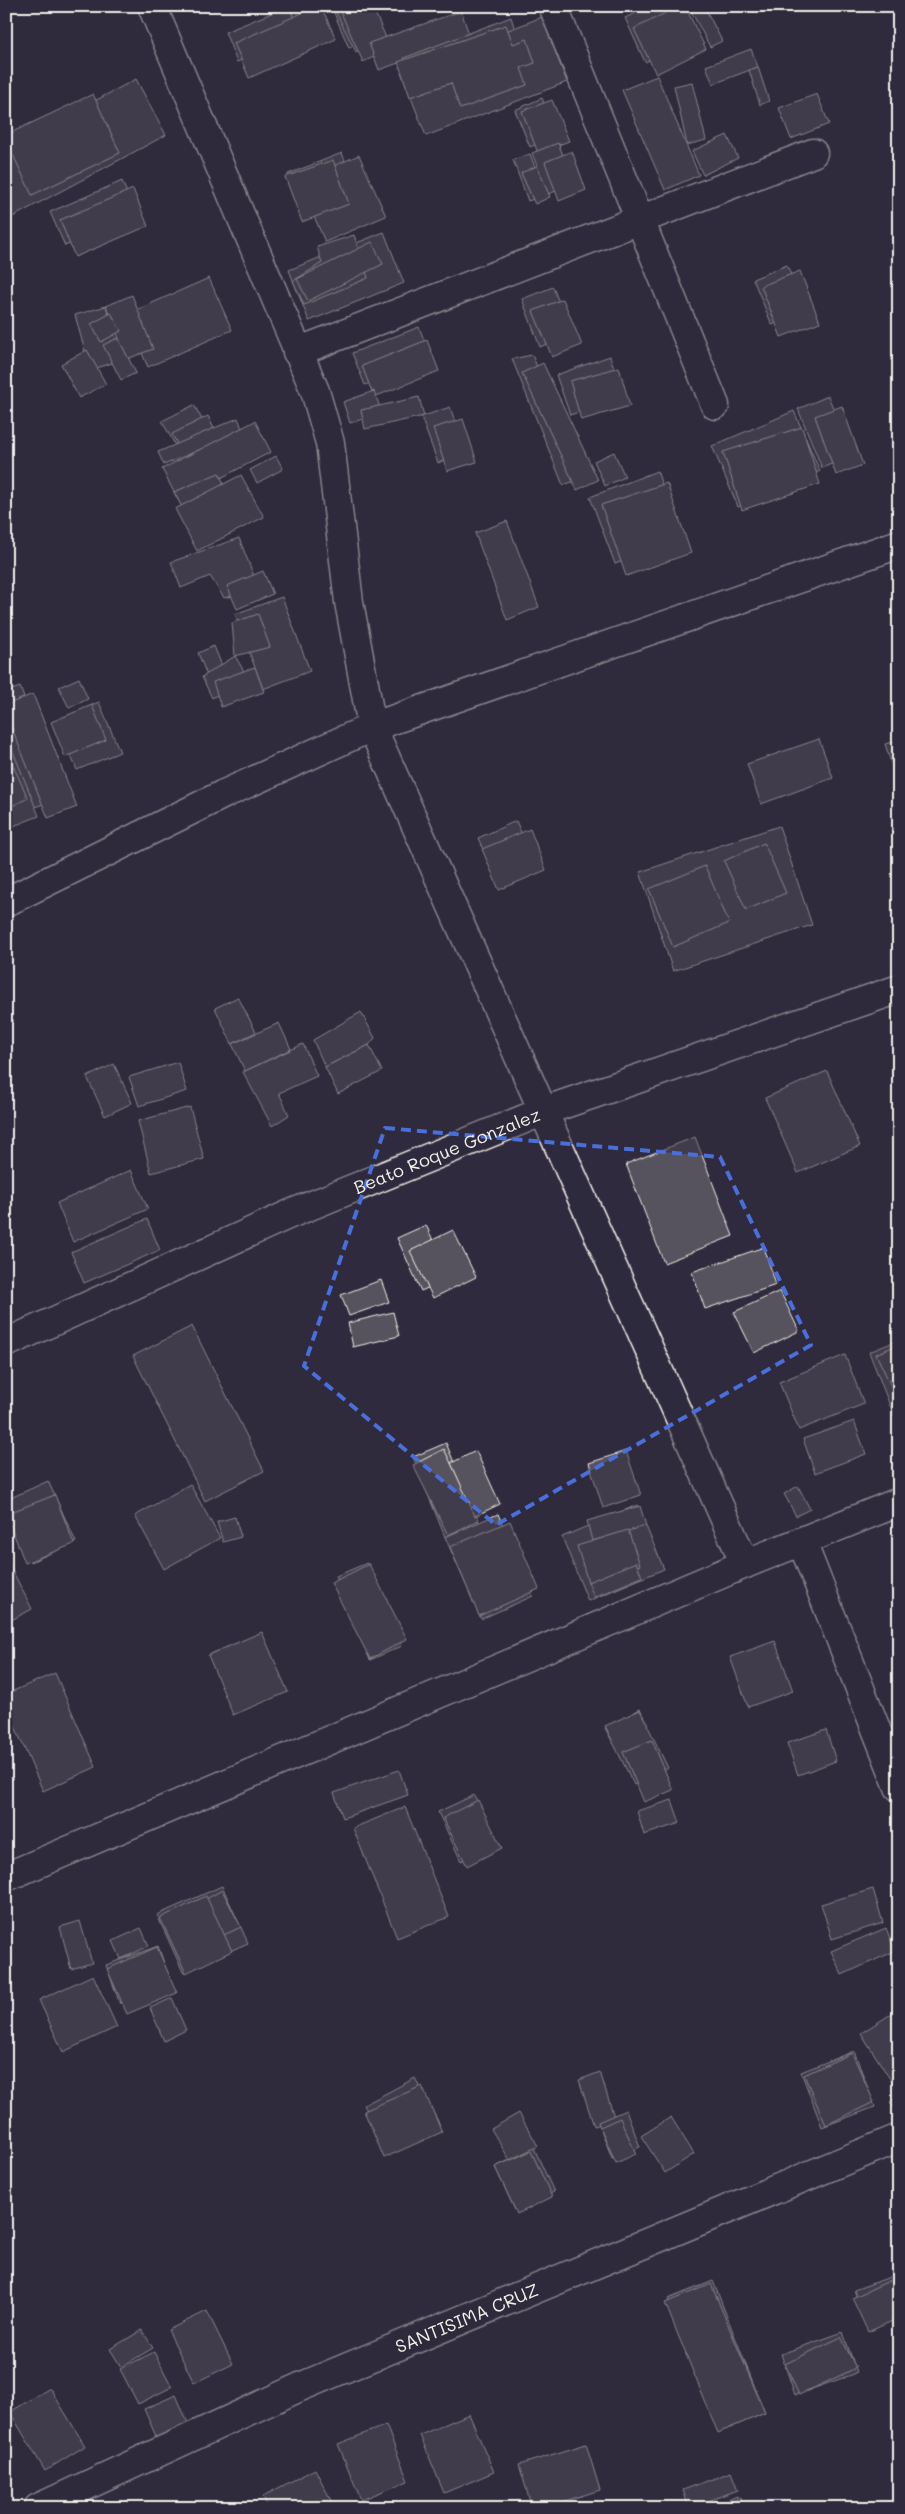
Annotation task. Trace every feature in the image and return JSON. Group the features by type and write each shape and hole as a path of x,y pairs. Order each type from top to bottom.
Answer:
{"street":[{"path":"152,6 315,391 330,443 353,627 372,727 745,1564"},
{"path":"553,6 641,218 715,405"},
{"path":"297,352 812,153"},
{"path":"6,902 224,794 372,727 899,544"},
{"name":"Beato Roque Gonzalez","path":"6,1342 290,1214 544,1111 899,989"},
{"path":"6,1877 745,1564 899,1502"},
{"path":"802,1542 899,1787"},
{"name":"SANTISIMA CRUZ","path":"38,2508 300,2387 899,2138"}],"highlighted area":[{"path":"385,1128 720,1157 811,1345 496,1525 304,1366"}],"building":[{"path":"289,6 317,6 320,13 296,23"},
{"path":"289,6 301,36 237,62 225,32"},
{"path":"321,6 336,39 249,78 234,43"},
{"path":"331,6 351,6 366,41 349,48"},
{"path":"333,6 367,6 384,39 356,52"},
{"path":"338,6 372,6 391,49 363,62"},
{"path":"650,6 680,6 695,40 645,62 625,18"},
{"path":"679,6 685,6 706,49 656,74 634,29"},
{"path":"704,6 722,41 710,47 689,7"},
{"path":"461,11 470,37 379,70 369,43"},
{"path":"511,17 517,36 534,30 542,53 526,57 537,78 465,105 452,77 418,90 404,58"},
{"path":"542,17 567,82 426,136 401,72"},
{"path":"506,25 513,44 527,39 535,63 521,68 527,85 460,109 451,83 410,97 398,62"},
{"path":"751,49 758,67 713,84 706,66"},
{"path":"758,67 769,101 760,105 749,70"},
{"path":"657,76 699,175 665,190 622,90"},
{"path":"136,79 166,135 7,220 6,148"},
{"path":"692,82 706,140 687,145 674,86"},
{"path":"93,94 120,153 32,195 6,140 6,135"},
{"path":"817,94 829,124 791,139 779,108"},
{"path":"542,98 557,135 530,147 515,110"},
{"path":"552,100 569,141 538,153 522,111"},
{"path":"727,135 738,158 703,175 692,151"},
{"path":"558,143 575,184 548,194 532,153"},
{"path":"572,151 586,190 559,201 545,162"},
{"path":"342,153 359,198 305,219 288,174"},
{"path":"530,154 545,195 528,201 513,160"},
{"path":"359,155 386,216 325,242 299,181"},
{"path":"333,160 349,204 302,222 285,177"},
{"path":"537,166 550,197 535,204 521,173"},
{"path":"122,181 136,215 65,246 50,212"},
{"path":"133,189 148,226 75,257 60,220"},
{"path":"384,232 404,283 309,321 289,270"},
{"path":"354,235 368,278 304,305 293,281 322,263 317,247"},
{"path":"372,242 383,264 308,301 297,279"},
{"path":"787,265 806,311 772,325 753,279"},
{"path":"800,271 820,322 781,337 761,286"},
{"path":"209,278 232,330 148,367 125,315"},
{"path":"553,287 571,334 540,347 522,299"},
{"path":"132,295 153,349 127,359 106,306"},
{"path":"563,299 582,345 552,357 533,311"},
{"path":"106,306 122,360 90,370 75,315"},
{"path":"111,313 121,331 101,342 91,324"},
{"path":"419,327 432,360 365,385 352,353"},
{"path":"118,338 136,373 121,380 103,345"},
{"path":"427,340 439,371 374,397 362,366"},
{"path":"87,350 106,384 79,398 61,364"},
{"path":"532,355 585,478 563,485 512,359"},
{"path":"610,356 624,397 570,415 556,375"},
{"path":"543,363 598,480 577,490 522,373"},
{"path":"619,367 630,406 581,420 570,381"},
{"path":"374,391 382,413 350,423 343,402"},
{"path":"828,396 853,455 822,468 798,409"},
{"path":"419,397 424,416 365,429 361,410"},
{"path":"194,405 206,427 175,445 162,421"},
{"path":"842,406 863,465 836,475 815,416"},
{"path":"450,407 466,452 438,463 421,417"},
{"path":"794,411 820,471 738,507 712,446"},
{"path":"208,416 217,435 182,453 172,434"},
{"path":"238,418 243,431 164,465 158,452"},
{"path":"463,419 477,462 447,471 433,428"},
{"path":"255,421 271,452 178,500 162,469"},
{"path":"802,427 820,484 742,510 723,452"},
{"path":"614,452 625,477 605,486 594,461"},
{"path":"276,456 283,469 257,483 250,470"},
{"path":"657,471 682,539 615,564 590,497"},
{"path":"219,473 238,515 196,534 174,492"},
{"path":"241,475 264,517 197,551 175,509"},
{"path":"667,483 691,553 626,576 601,505"},
{"path":"507,521 539,607 507,620 475,533"},
{"path":"239,538 259,589 224,598 210,576 181,588 171,562"},
{"path":"263,571 273,594 237,609 227,586"},
{"path":"282,597 310,671 263,689 235,614"},
{"path":"258,614 270,647 235,656 232,623"},
{"path":"214,646 226,676 210,683 198,653"},
{"path":"235,656 248,678 212,698 202,677"},
{"path":"255,667 264,692 221,707 213,682"},
{"path":"79,678 88,699 69,708 59,687"},
{"path":"20,687 61,798 29,809 6,749 6,692"},
{"path":"33,694 77,807 48,818 6,713 6,705"},
{"path":"99,702 120,752 77,770 56,721"},
{"path":"92,705 106,740 65,757 51,722"},
{"path":"6,734 39,816 6,829"},
{"path":"819,739 833,778 761,804 747,764"},
{"path":"899,740 899,788 885,744"},
{"path":"9,757 28,798 6,809 6,758"},
{"path":"899,757 899,777 892,759"},
{"path":"516,821 532,857 494,874 478,838"},
{"path":"779,826 812,925 673,971 640,872"},
{"path":"530,829 546,870 499,890 482,849"},
{"path":"764,843 786,893 746,910 724,861"},
{"path":"705,866 729,923 673,947 649,889"},
{"path":"238,997 256,1032 232,1044 215,1008"},
{"path":"361,1012 375,1038 369,1045 325,1067 313,1040"},
{"path":"279,1023 291,1049 245,1071 232,1044"},
{"path":"303,1044 317,1076 279,1093 289,1115 272,1126 243,1072"},
{"path":"369,1045 382,1071 338,1094 325,1067"},
{"path":"178,1062 187,1091 139,1106 129,1077"},
{"path":"114,1064 132,1103 105,1116 87,1077"},
{"path":"827,1071 860,1146 798,1173 765,1098"},
{"path":"190,1107 204,1159 151,1173 138,1121"},
{"path":"695,1137 733,1236 664,1263 626,1164"},
{"path":"131,1170 148,1209 73,1242 57,1203"},
{"path":"147,1219 160,1250 84,1283 71,1252"},
{"path":"426,1225 450,1278 421,1291 397,1238"},
{"path":"453,1230 476,1277 433,1298 410,1251"},
{"path":"764,1247 776,1285 705,1309 692,1272"},
{"path":"381,1280 389,1302 349,1316 341,1295"},
{"path":"780,1291 799,1331 754,1353 734,1312"},
{"path":"393,1312 399,1336 353,1347 348,1323"},
{"path":"192,1326 264,1471 205,1501 133,1356"},
{"path":"899,1340 899,1414 894,1416 869,1352"},
{"path":"899,1344 899,1403 876,1354"},
{"path":"845,1355 864,1404 799,1430 779,1382"},
{"path":"854,1421 866,1454 815,1473 803,1439"},
{"path":"446,1443 479,1523 445,1537 413,1457"},
{"path":"444,1449 479,1520 448,1535 413,1465"},
{"path":"476,1451 500,1504 475,1516 451,1463"},
{"path":"626,1451 641,1495 603,1508 589,1463"},
{"path":"48,1481 76,1542 31,1562 6,1500"},
{"path":"190,1484 220,1538 164,1569 135,1516"},
{"path":"798,1486 810,1509 796,1516 784,1494"},
{"path":"55,1495 74,1544 25,1563 6,1514"},
{"path":"637,1505 664,1569 588,1601 562,1537"},
{"path":"640,1506 646,1526 592,1541 587,1521"},
{"path":"498,1514 533,1596 481,1619 445,1537"},
{"path":"235,1517 241,1537 223,1542 217,1522"},
{"path":"510,1521 539,1589 479,1616 450,1547"},
{"path":"628,1530 640,1565 588,1582 577,1546"},
{"path":"6,1558 32,1609 6,1623"},
{"path":"636,1562 642,1577 594,1597 588,1582"},
{"path":"367,1563 402,1646 370,1660 336,1576"},
{"path":"369,1564 407,1639 370,1659 331,1583"},
{"path":"262,1632 288,1692 233,1715 208,1655"},
{"path":"775,1641 793,1691 748,1707 730,1657"},
{"path":"55,1673 96,1767 43,1791 6,1706 6,1694"},
{"path":"640,1709 649,1724 613,1743 605,1728"},
{"path":"640,1710 668,1768 634,1785 605,1726"},
{"path":"826,1730 836,1761 798,1775 787,1743"},
{"path":"652,1740 673,1790 644,1802 623,1752"},
{"path":"399,1770 408,1795 343,1818 334,1793"},
{"path":"474,1795 497,1843 461,1861 438,1812"},
{"path":"478,1800 502,1848 467,1866 443,1818"},
{"path":"672,1800 680,1823 644,1835 637,1811"},
{"path":"405,1807 449,1917 397,1938 353,1828"},
{"path":"222,1886 248,1943 183,1972 157,1915"},
{"path":"873,1889 883,1923 832,1939 821,1904"},
{"path":"222,1890 241,1927 224,1935 206,1899"},
{"path":"206,1896 232,1951 186,1973 160,1918"},
{"path":"80,1921 92,1963 71,1969 60,1927"},
{"path":"141,1928 149,1946 121,1959 113,1941"},
{"path":"886,1928 895,1951 842,1975 831,1951"},
{"path":"158,1946 172,1985 120,2004 106,1965"},
{"path":"157,1947 177,1993 127,2014 107,1969"},
{"path":"93,1975 117,2027 63,2052 39,2000"},
{"path":"172,1998 186,2030 164,2041 150,2008"},
{"path":"899,2009 899,2085 895,2087 861,2033"},
{"path":"854,2051 875,2107 822,2127 801,2072"},
{"path":"852,2053 874,2102 826,2125 804,2075"},
{"path":"600,2072 615,2120 594,2126 579,2080"},
{"path":"415,2078 440,2125 390,2153 364,2105"},
{"path":"422,2086 442,2132 384,2158 364,2111"},
{"path":"899,2096 899,2114 890,2102"},
{"path":"626,2110 640,2147 612,2158 598,2122"},
{"path":"519,2113 538,2146 511,2162 491,2129"},
{"path":"671,2117 694,2154 665,2173 641,2136"},
{"path":"620,2118 636,2154 616,2163 600,2127"},
{"path":"534,2148 554,2192 515,2210 495,2167"},
{"path":"531,2151 552,2197 517,2214 495,2167"},
{"path":"893,2276 899,2292 899,2318 868,2328 854,2290"},
{"path":"891,2280 899,2297 899,2318 868,2332 852,2298"},
{"path":"713,2281 765,2413 720,2432 668,2299"},
{"path":"711,2284 765,2413 718,2433 665,2303"},
{"path":"207,2311 233,2364 194,2383 168,2330"},
{"path":"142,2330 153,2348 121,2367 110,2349"},
{"path":"843,2332 857,2373 795,2395 781,2354"},
{"path":"841,2337 856,2368 799,2395 785,2364"},
{"path":"154,2352 172,2387 138,2404 120,2369"},
{"path":"50,2388 85,2446 45,2471 10,2412"},
{"path":"176,2395 190,2428 158,2441 144,2409"},
{"path":"469,2414 494,2472 444,2493 420,2435"},
{"path":"386,2425 408,2481 361,2500 338,2444"},
{"path":"586,2444 600,2490 543,2508 532,2508 519,2465"},
{"path":"315,2469 335,2508 268,2508 263,2496"},
{"path":"731,2472 738,2490 689,2508 683,2490"},
{"path":"737,2496 742,2508 710,2508"},
{"path":"740,2498 743,2508 714,2508"}]}
